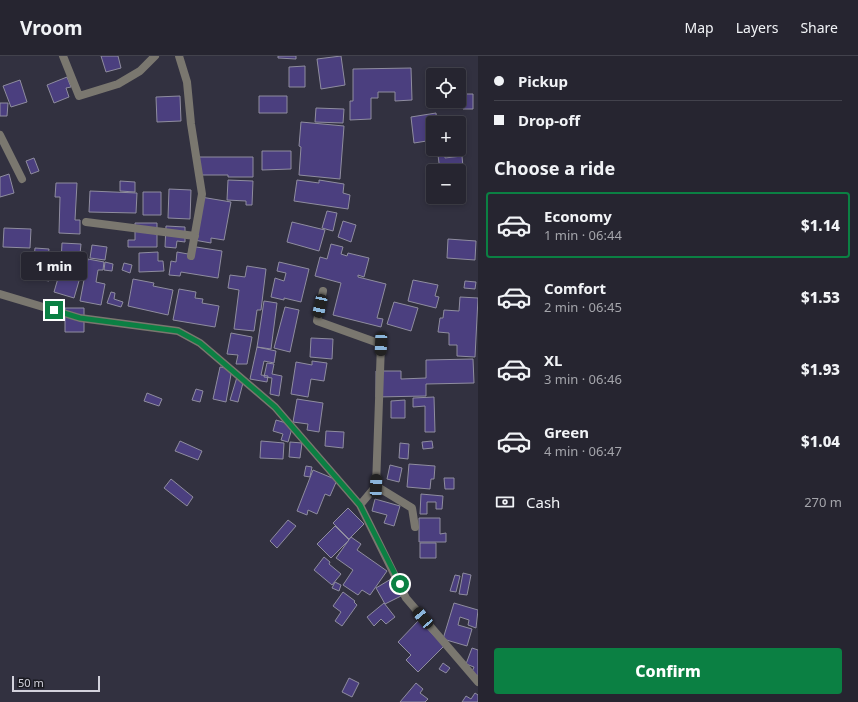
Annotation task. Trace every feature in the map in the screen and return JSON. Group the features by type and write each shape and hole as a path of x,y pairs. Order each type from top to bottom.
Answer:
{"street":[{"path":"63,56 79,96 118,84 140,71 155,56"},
{"path":"179,56 187,82 191,124 202,194 191,256"},
{"path":"0,135 22,179"},
{"path":"86,222 195,236"},
{"path":"323,291 317,321 381,344 376,486 360,505"},
{"path":"0,294 80,318 178,331 200,343 275,407 360,505 406,598 478,682"},
{"path":"376,486 412,508 416,527"}],"building":[{"path":"101,56 118,56 121,68 106,72"},
{"path":"278,56 296,56 296,59 278,58"},
{"path":"341,56 345,85 321,89 317,59"},
{"path":"305,66 305,87 289,87 289,67"},
{"path":"411,68 412,100 395,101 395,92 378,92 378,98 371,98 371,119 350,120 350,101 353,101 353,69"},
{"path":"67,77 71,87 66,88 69,97 54,103 47,85"},
{"path":"20,80 27,102 11,107 3,86"},
{"path":"466,94 473,94 473,109 463,109 466,108"},
{"path":"180,96 181,121 157,122 156,97"},
{"path":"259,96 287,96 287,113 259,113"},
{"path":"0,103 8,103 7,116 0,116"},
{"path":"316,108 344,109 343,123 315,122"},
{"path":"436,113 436,116 426,116 426,141 414,143 411,117"},
{"path":"301,122 344,126 340,179 299,175"},
{"path":"262,151 291,151 291,169 262,170"},
{"path":"438,156 445,156 445,158 462,156 463,164 439,164"},
{"path":"199,157 253,157 253,177 199,175"},
{"path":"34,158 39,171 31,174 26,161"},
{"path":"9,174 14,193 0,197 0,177"},
{"path":"228,180 253,181 252,205 246,205 246,201 227,200"},
{"path":"297,180 319,183 319,180 344,184 343,193 350,195 348,209 294,201"},
{"path":"120,181 135,182 135,192 120,191"},
{"path":"56,183 77,183 75,220 80,220 80,234 59,233 60,197 55,197"},
{"path":"169,189 191,190 190,219 168,218"},
{"path":"90,191 137,193 136,213 89,212"},
{"path":"143,192 161,192 161,215 143,215"},
{"path":"201,197 231,202 224,240 211,238 211,243 194,240"},
{"path":"327,211 337,213 333,231 322,228"},
{"path":"343,221 356,225 351,242 338,237"},
{"path":"292,222 325,230 319,251 287,242"},
{"path":"135,223 157,223 157,247 128,247 128,240 135,240"},
{"path":"166,226 185,227 185,242 177,241 176,248 165,247"},
{"path":"4,228 31,229 30,248 3,247"},
{"path":"448,239 476,241 475,260 447,258"},
{"path":"62,243 81,244 80,254 72,253 71,262 61,262"},
{"path":"331,244 343,247 341,254 347,256 348,253 369,258 364,277 358,275 358,277 386,284 377,318 383,319 381,327 333,315 341,283 315,276 320,257 327,259"},
{"path":"92,245 107,247 105,260 90,258"},
{"path":"190,246 222,251 218,278 181,272 180,276 169,275 171,261 176,262 177,252 188,254"},
{"path":"35,248 49,249 48,257 51,258 49,281 32,278"},
{"path":"158,252 158,261 163,261 164,271 139,272 139,253"},
{"path":"88,259 104,262 103,270 98,270 96,282 105,284 101,305 80,301"},
{"path":"105,262 113,264 112,271 104,270"},
{"path":"279,262 309,269 301,302 271,297 275,278 284,281 286,273 277,271"},
{"path":"124,263 132,265 130,273 122,270"},
{"path":"247,266 266,269 261,310 257,310 254,331 234,329 239,290 228,288 230,275 245,277"},
{"path":"61,268 81,274 74,298 54,292"},
{"path":"133,279 154,283 153,286 173,290 168,315 128,306"},
{"path":"413,280 438,285 435,296 439,297 436,308 408,301"},
{"path":"465,281 476,282 475,289 464,288"},
{"path":"179,289 196,292 195,298 203,299 202,303 219,306 215,327 173,320"},
{"path":"111,292 115,293 114,299 123,302 121,307 107,303"},
{"path":"460,297 478,298 475,357 457,356 457,345 449,345 449,333 438,332 440,318 443,318 444,310 459,311"},
{"path":"264,301 277,303 271,349 257,347"},
{"path":"394,302 418,308 411,331 387,324"},
{"path":"285,307 299,310 290,352 274,348"},
{"path":"65,308 84,308 84,332 65,332"},
{"path":"231,333 252,337 247,364 236,364 238,355 227,354"},
{"path":"311,338 333,339 332,359 310,357"},
{"path":"257,347 276,351 274,363 264,361 261,375 268,376 267,382 250,379"},
{"path":"473,359 474,383 426,384 426,396 376,397 376,371 401,371 401,379 426,378 426,360"},
{"path":"312,361 327,363 324,381 311,379 308,397 291,394 296,362 312,365"},
{"path":"267,363 274,364 272,374 282,376 279,396 270,394 272,378 264,377"},
{"path":"220,367 232,369 226,402 213,399"},
{"path":"237,377 244,379 238,402 230,400"},
{"path":"196,389 203,391 200,402 192,400"},
{"path":"147,393 162,399 159,406 144,401"},
{"path":"434,397 435,432 425,432 425,406 413,407 413,398"},
{"path":"297,399 323,403 319,432 307,430 308,424 293,422"},
{"path":"405,400 405,418 391,418 391,401"},
{"path":"276,420 293,425 288,442 281,440 283,434 273,431"},
{"path":"326,431 344,432 343,448 325,446"},
{"path":"180,441 202,451 198,460 175,451"},
{"path":"261,441 284,443 283,459 260,458"},
{"path":"432,441 433,448 423,449 422,442"},
{"path":"290,442 302,443 300,458 289,457"},
{"path":"400,443 409,444 408,459 399,458"},
{"path":"409,464 435,466 434,479 431,479 430,489 407,487"},
{"path":"390,465 402,468 399,482 387,479"},
{"path":"306,466 312,467 310,477 304,476"},
{"path":"313,470 337,480 330,496 325,494 317,514 308,510 307,515 297,511"},
{"path":"444,478 454,478 454,489 445,489"},
{"path":"171,479 193,497 187,506 164,488"},
{"path":"421,494 443,496 442,509 436,509 436,502 427,502 427,514 420,514"},
{"path":"375,499 400,506 394,526 384,523 387,515 372,511"},
{"path":"348,508 364,524 349,539 333,523"},
{"path":"419,518 440,518 440,534 446,533 446,542 419,542"},
{"path":"288,520 296,526 277,548 270,541"},
{"path":"335,526 349,540 331,558 317,544"},
{"path":"351,537 361,544 357,550 387,571 370,595 362,590 358,595 343,585 353,570 336,558"},
{"path":"420,543 436,543 436,558 420,558"},
{"path":"324,557 330,562 329,564 341,574 332,585 314,570"},
{"path":"463,573 471,575 467,595 459,594"},
{"path":"455,575 460,576 456,592 450,591"},
{"path":"391,579 401,596 385,604 376,588"},
{"path":"335,582 341,585 339,591 332,588"},
{"path":"343,592 355,601 354,602 357,605 342,626 335,621 341,612 333,606"},
{"path":"384,603 395,617 386,624 381,619 374,626 367,617"},
{"path":"454,603 478,610 476,628 468,625 469,620 460,617 458,625 472,629 467,646 443,639"},
{"path":"419,620 444,646 418,672 406,660 411,655 398,642"},
{"path":"472,648 478,650 478,676 471,674 474,667 466,664"},
{"path":"443,663 450,668 446,673 439,669"},
{"path":"349,678 359,683 352,697 342,692"},
{"path":"416,683 423,689 420,693 428,699 425,702 400,702"},
{"path":"475,693 478,695 478,702 462,702 466,696 471,699"}],"route":[{"path":"54,310 80,318 178,331 200,343 275,407 360,505 400,584"}]}
